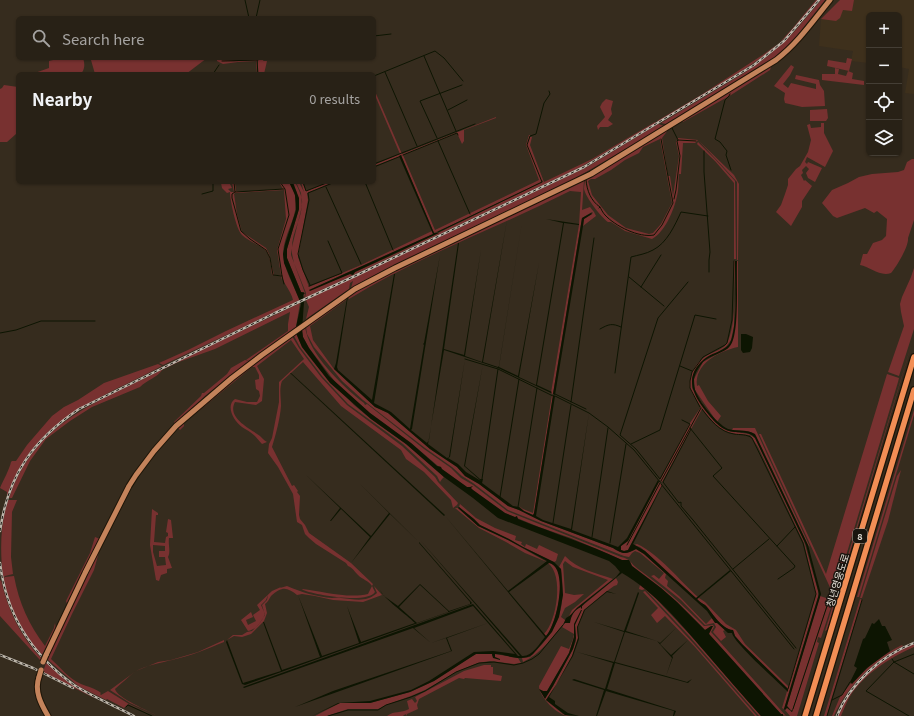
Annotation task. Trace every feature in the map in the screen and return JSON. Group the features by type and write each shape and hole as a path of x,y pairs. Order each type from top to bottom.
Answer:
{"highway":[{"name":"청년영웅도로","path":"805,716 914,357"},
{"name":"청년영웅도로","path":"816,716 914,390"}],"main road":[{"path":"48,716 39,698 38,684 46,655 85,572 129,486 154,452 176,426 205,400 257,358 348,294 377,277 591,174 776,60 786,52 806,30 830,0"}],"shaded area":[{"path":"816,0 818,0 788,35 780,42"},
{"path":"821,0 825,0 791,43 773,59 666,124 661,123 744,73 769,55 794,32"},
{"path":"840,0 854,0 852,11 843,10 840,18 836,21 821,19"},
{"path":"842,0 914,0 914,94 905,93 909,69 902,68 902,12 866,12 866,63 851,61 853,51 819,46 821,19"},
{"path":"778,44 745,69 658,122 657,121 701,95"},
{"path":"787,55 771,67 770,70 731,95 683,122 682,121 769,67"},
{"path":"847,58 852,59 849,71 827,66 828,60 846,63"},
{"path":"84,60 84,66 82,72 38,72 49,68 49,61"},
{"path":"91,60 204,60 189,72 94,72"},
{"path":"257,60 257,72 256,61 223,64 217,61"},
{"path":"258,60 267,61 264,72 258,72"},
{"path":"791,65 794,67 783,84 788,88 791,83 816,89 816,84 795,79 796,75 819,80 824,91 825,106 802,107 785,103 785,93 774,86"},
{"path":"835,68 839,69 838,74 846,76 848,71 853,73 852,79 864,81 864,85 822,80 822,74 835,74"},
{"path":"4,85 16,87 16,134 7,142 0,142 0,89"},
{"path":"376,94 402,154 496,117 464,130 464,141 462,144 457,133 403,155 435,230 539,180 526,145 529,135 528,142 530,137 532,137 530,145 544,182 592,159 655,122 656,123 579,168 305,298 306,293 294,263 305,293 304,299 304,292 301,292 287,258 287,249 299,209 297,193 294,184 296,184 301,197 301,193 297,184 300,184 304,192 302,184 306,191 325,184 329,184 307,193 308,200 298,257 309,287 361,265 432,231 433,234 309,290 350,274 353,275 355,272 543,182 542,180 542,182 434,233 401,156 376,165 400,154 376,98","holes":["298,222 292,247 294,236"]},
{"path":"606,99 613,101 611,109 612,114 608,120 613,124 608,127 600,127 598,130 597,126 605,117 600,107"},
{"path":"827,109 828,118 826,121 810,121 810,110"},
{"path":"678,123 668,130 662,138 673,196 679,156 676,142 678,138 698,140 695,143 683,143 681,174 679,174 678,193 674,208 665,226 657,236 652,239 625,231 605,220 585,193 585,179","holes":["660,139 672,203 661,224 653,233 649,234 626,228 608,215 592,195 588,181 595,179 611,170 625,160 639,153 643,147"]},
{"path":"821,123 824,123 824,133 833,151 825,167 807,157 805,162 807,164 808,162 822,168 815,182 808,178 806,173 809,169 806,166 802,170 803,173 801,175 804,181 805,180 812,186 802,201 802,207 791,226 776,212 781,205 785,194 788,179 800,166 808,152 811,140 807,125 810,124 811,128 821,127"},
{"path":"658,124 665,126 574,179 382,271 351,288 353,281 350,283 349,289 306,319 309,307 306,300 587,167"},
{"path":"699,141 734,175 739,184 738,260 737,182"},
{"path":"698,142 735,181 736,259 734,259 734,183 715,161 697,144"},
{"path":"401,155 434,233 439,233 355,272 353,275 350,274 310,291 309,290 433,234 399,156"},
{"path":"914,159 914,220 907,246 891,273 879,273 860,265 863,254 867,254 873,243 882,240 886,236 887,219 877,211 874,213 865,208 837,218 833,216 822,203 832,190 859,177 904,170 907,162"},
{"path":"584,180 582,210 590,207 596,216 583,226 584,219 593,213 592,212 582,218 553,394 551,393 579,225 581,192 570,191 403,269 349,299 348,297 310,326 313,340 334,369 375,407 388,413 430,449 457,467 465,476 479,484 508,506 541,521 613,548 622,553 627,553 636,549 644,554 666,574 665,578 668,581 667,586 679,596 706,624 712,618 725,630 723,631 726,637 721,641 713,632 716,627 714,623 705,625 681,600 651,576 654,575 659,579 664,573 640,553 635,551 629,557 624,556 508,510 363,400 342,381 314,347 307,334 307,325 349,295 395,270"},
{"path":"221,184 230,184 232,188 228,189 231,192 234,192 232,184 235,184 236,191 242,192 283,189 280,184 290,184 296,201 293,218 284,244 283,254 287,271 300,300 163,365 159,363 293,300 282,277 282,280 281,276 272,275 270,262 265,250 242,235 240,232 234,214 230,192 227,193 222,188","holes":["284,190 286,219 277,250 281,275 274,275 266,248 242,232 237,214 235,193"]},
{"path":"290,184 293,184 299,198 299,209 287,249 287,258 301,292 305,293 303,295 303,337 329,376 370,413 411,443 437,466 441,467 467,487 473,486 471,488 473,490 505,513 515,517 517,516 518,519 622,560 629,560 632,566 677,602 705,630 713,626 709,634 781,714 783,714 783,716 761,716 667,609 646,589 622,573 585,603 581,609 581,607 576,610 570,623 565,623 563,625 566,618 577,608 616,577 620,572 615,566 609,561 498,518 444,477 406,444 371,419 330,383 302,347 296,333 301,304 284,263 283,254 296,210 295,195"},
{"path":"591,213 592,214 584,219 555,395 553,394 582,218"},
{"path":"546,219 579,224 564,223 537,385 552,392 551,393 498,368 444,350 431,426 458,243 444,349 464,355 481,250 465,356 482,362 507,220 483,362 498,367 522,222 499,367 518,376 539,263 519,377 536,385 563,223"},
{"path":"440,255 411,430 427,443 429,441 428,444 447,458 449,457 465,359 450,457 448,458 481,481 464,466 483,364 465,466 480,479 483,479 482,483 513,506 519,507 533,515 553,395 555,396 536,516 543,520 571,529 589,413 572,530 618,547 627,538 658,480 659,482 628,541 621,546 621,550 628,550 662,485 633,544 645,551 696,598 730,570 731,571 697,599 705,605 721,624 733,630 735,636 742,644 788,689 788,692 740,645 732,633 728,633 717,623 715,623 707,611 644,554 636,549 627,553 622,553 613,548 541,521 508,506 479,484 465,476 457,467 430,449 388,413 375,407 334,369 348,296 337,367 338,370 372,400 395,274 374,403 391,412 410,429 423,344"},
{"path":"735,261 734,326 731,340 726,347 701,362 692,378 692,388 716,423 729,431 749,434 755,438 804,541 818,591 818,597 784,709 782,708 816,595 804,543 758,447 750,435 733,434 722,429 715,423 702,409 662,482 660,480 690,423 701,407 690,388 690,379 692,374 702,359 722,348 728,341 733,323 734,312"},
{"path":"735,261 737,261 737,306 733,340 728,348 703,362 696,372 694,384 702,403 718,422 731,430 752,432 755,434 808,545 821,594 787,706 791,711 793,709 792,712 787,708 785,710 784,709 819,594 806,545 755,438 747,433 732,432 717,424 700,403 693,389 692,382 696,368 701,362 707,357 726,348 733,335 736,292"},
{"path":"737,261 738,347 716,355 709,360 699,371 697,378 697,386 699,385 708,401 721,416 717,422 695,390 694,379 703,362 728,348 732,341 735,326"},
{"path":"914,268 914,329 899,376 888,372 904,326 900,304"},
{"path":"300,303 296,327 249,361 246,360 288,331 290,312 215,349 176,363 164,369 176,362"},
{"path":"305,327 313,348 328,369 346,388 365,405 367,404 424,449 451,468 461,478 473,485 507,511 630,561 622,560 571,538 505,513 441,469 441,467 411,443 370,413 336,383 309,348 303,337 302,329"},
{"path":"296,333 302,347 321,371 354,405 406,444 444,477 440,482 437,476 403,444 348,404 322,376 300,347 294,336"},
{"path":"741,334 746,334 753,337 750,352 743,353 741,350"},
{"path":"292,336 299,348 321,377 347,405 402,446 435,477 458,503 453,508 451,500 424,472 406,459 401,450 341,406 303,362 282,381 280,390 280,416 272,447 292,486 294,485 300,496 300,519 309,533 351,563 373,584 372,586 369,582 360,577 346,563 316,544 305,534 302,525 297,522 293,494 278,467 268,453 279,402 279,382 304,359 291,340 257,366 264,379 262,401 256,405 235,402 233,407 239,421 267,442 262,444 243,428 234,417 231,409 232,402 235,399 247,402 257,402 260,396 259,391 256,389 255,380 259,379 259,375 255,367 252,367 184,423 184,426 180,430 178,428 232,380"},
{"path":"914,336 827,630 825,631"},
{"path":"245,360 249,361 206,395 175,424 174,422 201,396 202,393 204,393 227,374 231,368"},
{"path":"158,364 162,366 90,402 50,430 33,448 19,470 7,497 7,492 0,488 11,462 16,461 27,445 52,416 104,383"},
{"path":"163,369 158,375 140,387 92,407 46,439 30,461 12,498 9,498 21,471 35,450 52,432 71,417 92,404"},
{"path":"291,373 445,515 444,516"},
{"path":"887,374 899,378 834,596 759,434 761,434 826,574"},
{"path":"552,395 533,515 524,511 519,506 533,513"},
{"path":"914,410 914,415 859,597 857,597"},
{"path":"733,428 755,428 810,547 756,436 748,431 732,430"},
{"path":"901,470 888,521 862,598 860,598 897,476"},
{"path":"306,475 371,536 389,513 360,484 418,541 390,514 351,563 370,537 341,509 330,521 340,508"},
{"path":"659,482 662,485 628,550 621,550 621,546 628,541"},
{"path":"8,500 17,500 12,512 11,557 13,574 3,578 1,538 3,519"},
{"path":"460,504 476,518 495,528 516,536 515,540 522,542 521,544 525,547 526,544 537,549 539,545 558,554 556,561 554,562 480,525 459,507"},
{"path":"459,507 480,525 554,562 561,569 563,595 559,617 552,632 533,654 529,657 519,658 495,654 495,657 500,660 493,658 492,654 476,654 434,681 410,692 370,703 340,703 312,716 338,703 370,701 411,690 429,681 474,652 493,651 515,654 473,606 414,628 431,643 413,628 244,688 243,687 473,604 518,656 520,656 421,541 522,656 526,656 532,652 545,637 446,517 508,591 547,561 478,526 458,508","holes":["549,563 555,567 559,575 560,585 554,621 546,636 509,592"]},
{"path":"455,508 458,508 478,526 508,540 547,562 525,553 479,528"},
{"path":"152,509 158,513 158,515 156,515 154,542 165,543 166,537 168,536 168,533 166,532 168,519 171,520 173,538 169,538 168,557 172,568 167,569 167,573 161,575 159,581 156,580 150,545","holes":["153,545 165,546 165,551 159,551 159,557 165,557 166,565 157,566 153,552"]},
{"path":"95,537 100,539 67,604 66,601 90,553"},
{"path":"419,542 472,603 471,604 245,685 242,684 226,642 227,640 243,683 281,671 263,622 282,670 320,657 298,595 322,656 359,643 347,606 361,642 415,623 385,597 398,606 420,584 449,611 470,604 470,602","holes":["420,585 448,611 417,623 399,607"]},
{"path":"637,544 653,554 698,597 696,598 690,594 645,551 634,545"},
{"path":"100,548 94,570 51,659 77,682 96,690 101,693 101,695 108,691 129,704 155,716 128,704 124,708 78,686 47,659"},
{"path":"565,556 581,567 613,579 578,607 568,618 572,610 608,580 573,567 565,561 563,564 565,593 574,595 584,594 565,608 561,617 565,620 565,622 546,645 529,659 523,662 522,658 530,657 542,644 549,635 559,616 563,595 561,569 559,567"},
{"path":"630,561 635,567 672,596 704,626 713,625 714,627 711,632 786,716 781,714 708,633 713,626 705,630 677,602 632,566"},
{"path":"549,562 555,566 559,575 560,597 554,621 546,636 544,634 549,628 557,598 556,577 553,569 548,563"},
{"path":"14,576 25,613 45,646 55,623 56,630 42,655 22,629 9,600 3,579 5,577"},
{"path":"616,578 618,582 617,585 607,591 584,610 577,629 578,638 572,656 546,700 540,690 545,698 553,686 576,641 575,625 574,634 562,627 565,623 570,622 574,612"},
{"path":"1,580 7,602 21,632 42,659 40,660 0,616"},
{"path":"640,585 646,588 692,637 761,716 759,716 690,637 645,589 639,589"},
{"path":"287,586 321,597 360,600 369,598 377,593 374,586 382,595 363,602 333,600 302,594 297,595 290,590 281,589 271,596 265,604 267,613 264,621 251,634 242,637 234,636 227,640 233,635 242,635 252,631 256,627 248,631 241,620 251,612 253,617 246,620 248,625 256,621 253,615 260,610 257,605 272,591 281,587 280,588","holes":["268,595 267,600 262,605 264,612 261,605 266,600"]},
{"path":"372,586 375,592 370,596 352,598 329,596 302,589 352,596 368,594"},
{"path":"607,591 616,594 607,592 585,610 578,627 579,639 573,656 549,697 555,701 555,704 568,713 579,716 565,715 546,700 572,656 578,638 577,627 584,610"},
{"path":"645,591 757,716 755,716 695,647 665,616 657,623 651,615 658,608 643,592"},
{"path":"638,592 639,593 626,631 657,641 625,632 615,662 687,682 692,679 688,683 615,663 607,689 676,711 674,716 674,711 606,691 596,716 604,690 572,680 574,679 605,689 613,663 577,652 614,662 624,632 594,622 624,631"},
{"path":"831,594 834,598 821,638 818,637 817,642 819,643 797,716 790,716 785,710 787,707 792,712"},
{"path":"820,596 829,599 792,711 787,706"},
{"path":"699,598 705,602 726,624 736,630 745,644 788,686 788,689 742,644 735,636 733,630 721,624 705,605 697,599"},
{"path":"860,599 862,600 827,716 824,716"},
{"path":"581,610 575,625 576,638 573,649 545,699 539,689 547,691 569,653 574,637 574,624"},
{"path":"879,619 882,626 885,626 892,640 887,642 890,651 867,668 852,684 850,682 857,668 854,666 863,639 865,638 872,623 874,624"},
{"path":"488,623 447,638 452,651 295,707 333,691 451,651 446,638 431,643"},
{"path":"676,628 660,644 671,655 688,640 672,656 673,657 666,676 672,658 657,641 660,643"},
{"path":"574,634 574,637 569,653 547,691 543,691 539,686 561,646 569,649"},
{"path":"224,640 224,642 201,651"},
{"path":"914,644 914,647 885,662 867,676 852,693 841,716 838,716 851,693 868,672 890,656"},
{"path":"902,645 903,646 882,659 862,675 846,694 834,716 832,716 840,697 851,683 875,662"},
{"path":"195,653 179,658 149,666 158,662"},
{"path":"485,653 492,654 492,656 495,657 495,654 518,658 521,663 514,664 490,661 478,663 456,672 425,690 378,709 348,709 327,716 315,716 340,703 370,703 410,692 434,681 472,656"},
{"path":"46,663 68,682 96,699 43,672"},
{"path":"484,665 491,665 491,667 493,667 493,674 502,676 501,681 459,678 419,699 417,705 418,709 407,714 406,716 406,714 403,716 387,716 409,709 407,701 412,699 415,703 417,701 415,697 464,671"},
{"path":"136,671 115,689 117,693 127,700 158,716 130,703 110,690"},
{"path":"546,700 563,714 569,716 565,715 560,713"}],"waterway":[{"path":"245,0 249,16"},
{"path":"256,16 260,0"},
{"path":"376,36 391,34"},
{"path":"376,75 435,51 444,58 463,81"},
{"path":"424,56 456,131"},
{"path":"222,61 258,60"},
{"path":"257,61 258,72"},
{"path":"214,72 219,65"},
{"path":"385,72 417,146"},
{"path":"437,138 420,101 462,85"},
{"path":"438,232 542,182 527,145 530,136 536,134 544,103 550,94 549,91"},
{"path":"730,94 725,100 715,139 720,142 727,151 726,155 731,170"},
{"path":"448,110 467,100"},
{"path":"376,163 475,124"},
{"path":"672,128 678,140"},
{"path":"403,155 457,133 458,135"},
{"path":"600,207 609,219 621,227 641,235 654,235 662,225 673,203 661,139"},
{"path":"438,141 470,214"},
{"path":"674,199 680,156 677,141 696,141"},
{"path":"704,151 704,172 710,252 709,272"},
{"path":"376,166 401,156"},
{"path":"586,180 590,195 594,202 600,207 599,208"},
{"path":"202,194 213,191 213,184"},
{"path":"234,184 235,192 284,189"},
{"path":"281,184 285,189 289,215 278,249 284,284"},
{"path":"304,184 306,191 324,184"},
{"path":"310,285 298,254 309,200 308,193 330,184"},
{"path":"366,184 393,250"},
{"path":"326,187 361,264"},
{"path":"235,192 232,194 232,198 241,231 266,250 270,258 273,275 282,276"},
{"path":"615,373 631,257 658,247 670,233 681,212 708,216"},
{"path":"571,402 594,238"},
{"path":"309,286 342,273 328,241"},
{"path":"641,287 661,255"},
{"path":"700,407 690,388 692,372 703,357 727,343 732,320 734,261"},
{"path":"629,277 664,306"},
{"path":"682,420 690,424 660,479 636,449 620,435 658,318 688,282"},
{"path":"631,444 660,430 695,315 716,319"},
{"path":"0,333 16,330 41,321 95,321"},
{"path":"600,329 610,325 621,327"},
{"path":"465,359 498,369 553,396"},
{"path":"680,366 692,371"},
{"path":"482,479 498,369"},
{"path":"500,497 519,379"},
{"path":"518,507 537,388"},
{"path":"555,394 586,409"},
{"path":"555,396 589,413 608,427 634,450 660,482"},
{"path":"553,523 571,405"},
{"path":"661,481 701,408"},
{"path":"702,409 712,421 724,431 746,435 752,438 803,543 816,594 788,689"},
{"path":"592,537 608,428"},
{"path":"690,428 722,468 713,476 795,566 778,579"},
{"path":"691,429 663,482 679,503 681,502 681,506 796,648"},
{"path":"610,543 626,444"},
{"path":"627,545 660,483"},
{"path":"661,484 794,649"},
{"path":"777,546 795,527"},
{"path":"733,569 769,539"},
{"path":"793,709 831,594"},
{"path":"827,716 862,600"},
{"path":"328,716 348,710 378,710 386,705 425,691 456,672 479,663 494,662 514,665 523,663 539,654 563,625"},
{"path":"909,716 866,691 894,662 914,654"},
{"path":"892,659 894,662 914,674"},
{"path":"832,700 842,695 850,682"},
{"path":"126,707 128,705 152,716"}],"railway":[{"path":"0,531 9,493 16,476 25,461 48,433 79,409 275,313 584,167 754,65 784,41 819,0"},
{"path":"0,563 3,582 15,617 34,647 46,661 74,685 134,716"},
{"path":"837,716 850,692 868,672 890,655 914,643"},
{"path":"0,655 33,668 73,688"}]}
